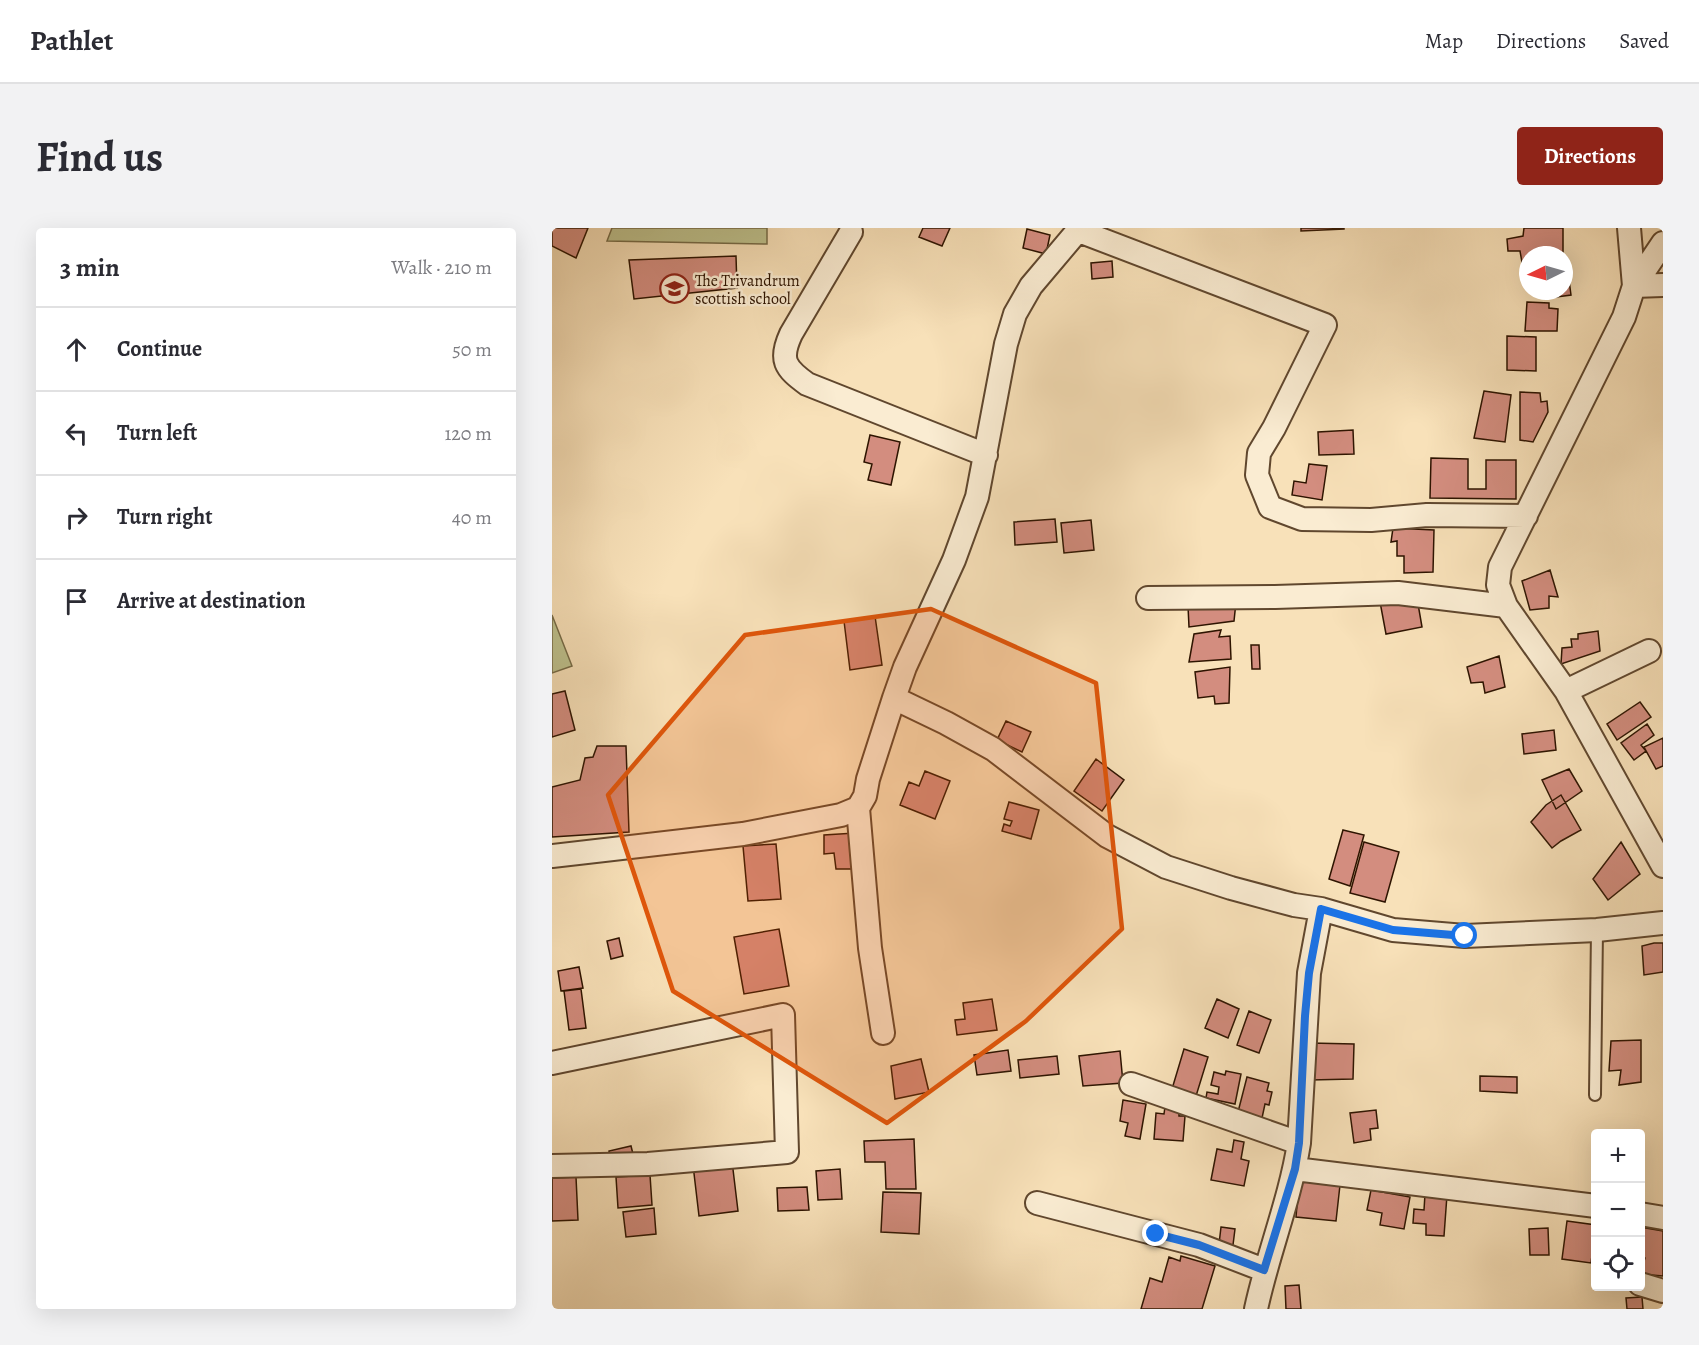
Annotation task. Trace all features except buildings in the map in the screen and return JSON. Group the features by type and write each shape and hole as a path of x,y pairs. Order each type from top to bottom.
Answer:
{"street":[{"path":"1629,228 1634,286"},
{"path":"552,856 743,834 841,816 858,808 865,796 868,779 894,698 917,639 954,560 977,497 1006,344 1015,314 1031,286 1080,229 1325,325 1274,428 1259,453 1257,475 1270,507 1302,519 1371,520 1427,515 1527,516"},
{"path":"851,232 785,346 784,357 787,367 807,384 986,455"},
{"path":"1663,243 1634,286 1624,317 1500,567 1498,585 1506,606 1566,691 1663,866"},
{"path":"1634,286 1663,285"},
{"path":"1148,598 1398,593 1506,606"},
{"path":"1566,691 1649,651"},
{"path":"894,698 993,749 1107,836 1166,867 1231,888 1321,909 1393,930 1465,936 1597,930 1663,923"},
{"path":"858,808 870,948 883,1033"},
{"path":"1256,1309 1264,1270 1295,1169 1299,1143 1307,994 1321,909"},
{"path":"552,1063 783,1015 787,1152 648,1164 552,1166"},
{"path":"1131,1084 1299,1143"},
{"path":"1295,1169 1591,1205"},
{"path":"1036,1203 1199,1245 1264,1270"},
{"path":"1645,1215 1663,1218"},
{"path":"1645,1285 1663,1291"}],"lane":[{"path":"1595,1095 1597,930"}],"highlighted area":[{"path":"931,609 1096,683 1122,929 1026,1021 887,1123 673,991 608,795 745,635"}],"green space":[{"path":"612,228 767,228 767,244 607,241"},
{"path":"552,615 572,666 552,673"}],"place":[{"name":"The Trivandrum scottish school","path":"674,289"}],"route":[{"path":"1156,1234 1199,1245 1264,1270 1295,1169 1299,1143 1309,973 1321,909 1393,930 1465,936"}]}
